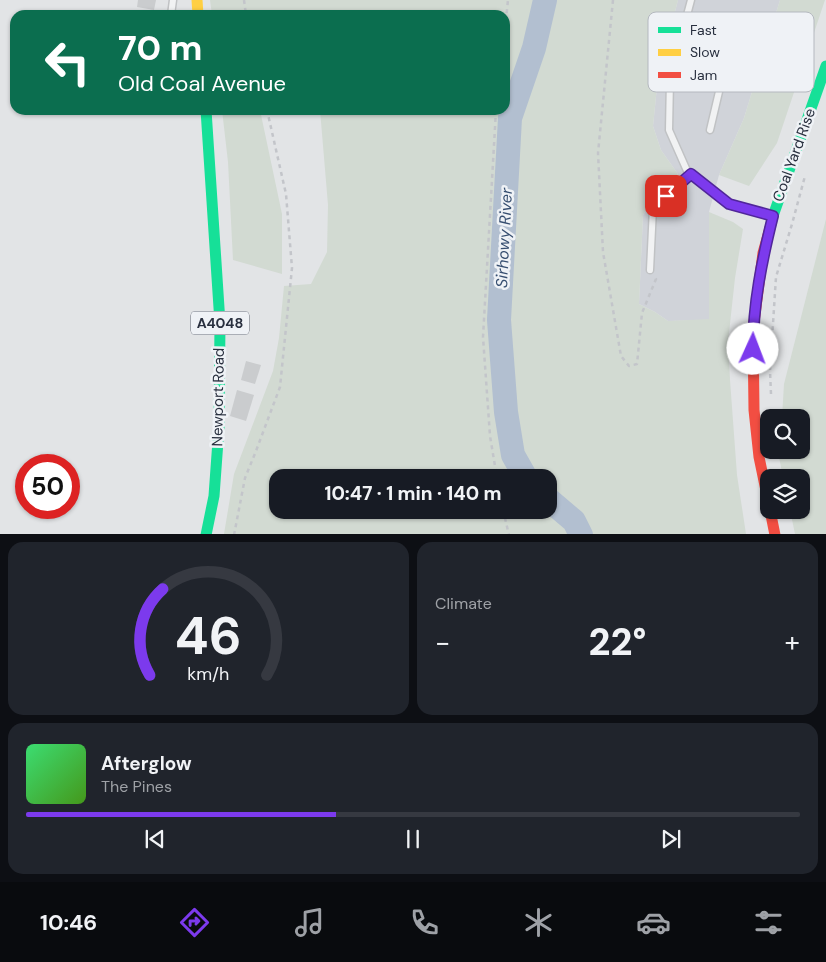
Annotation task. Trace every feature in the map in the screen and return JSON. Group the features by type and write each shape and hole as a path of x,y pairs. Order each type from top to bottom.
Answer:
{"main road":[{"name":"Coal Yard Rise","path":"762,469 754,410 753,330 762,262 773,216 826,66"},
{"name":"Newport Road","path":"206,115 220,332 219,427 214,496 206,534"},
{"path":"772,519 775,534"}],"lane":[{"path":"670,92 669,130 688,173 729,204 773,216"},
{"path":"710,130 719,92"},
{"path":"650,270 653,208 691,174"}],"path":[{"path":"613,0 598,153 603,252 621,356 629,366 637,364 642,313 656,279 650,270"},
{"path":"234,534 245,478 280,387 292,268 286,194 268,115"},
{"path":"496,115 483,337 490,436 496,469"},
{"path":"771,399 770,371 776,277 806,172"},
{"path":"505,519 509,534"}],"shaded area":[{"path":"210,0 678,0 675,12 648,12 648,92 656,92 653,126 661,150 678,174 656,195 643,215 639,304 668,321 709,319 709,212 733,222 743,229 728,342 737,475 746,534 224,534 234,474 273,371 279,338 284,286 311,284 327,252 328,205 320,115 510,115 510,10 211,10"},
{"path":"678,0 780,0 776,12 675,12"},
{"path":"780,0 825,0 814,33 814,12 776,12"},
{"path":"656,92 752,92 744,118 719,175 709,212 709,320 668,321 639,304 643,215 656,195 678,174 661,150 653,126"},
{"path":"752,92 794,92 777,143 749,186 719,175 744,118"},
{"path":"223,115 261,115 282,214 282,274 233,260 228,162"},
{"path":"826,219 826,534 795,534 792,519 810,519 810,469 781,469 779,459 810,459 810,409 782,409 784,384"}],"building":[{"path":"138,0 156,0 154,10 137,7"},
{"path":"246,361 261,365 255,384 241,380"},
{"path":"237,390 254,395 246,421 230,416"}],"waterway":[{"name":"Sirhowy River","path":"521,469 513,455 506,412 499,320 510,118 534,48 545,0"},
{"name":"Sirhowy River","path":"557,507 574,521 580,534"}],"traffic: fast":[{"path":"770,228 826,66"},
{"path":"206,115 220,323 219,427 214,496 206,534"}],"traffic: slow":[{"path":"197,0 198,10"}],"traffic: jam":[{"path":"762,469 754,410 753,330 763,253 770,228"},
{"path":"772,519 775,534"}],"route":[{"path":"666,196 691,174 729,204 773,216 763,253 753,330 753,349"}]}
